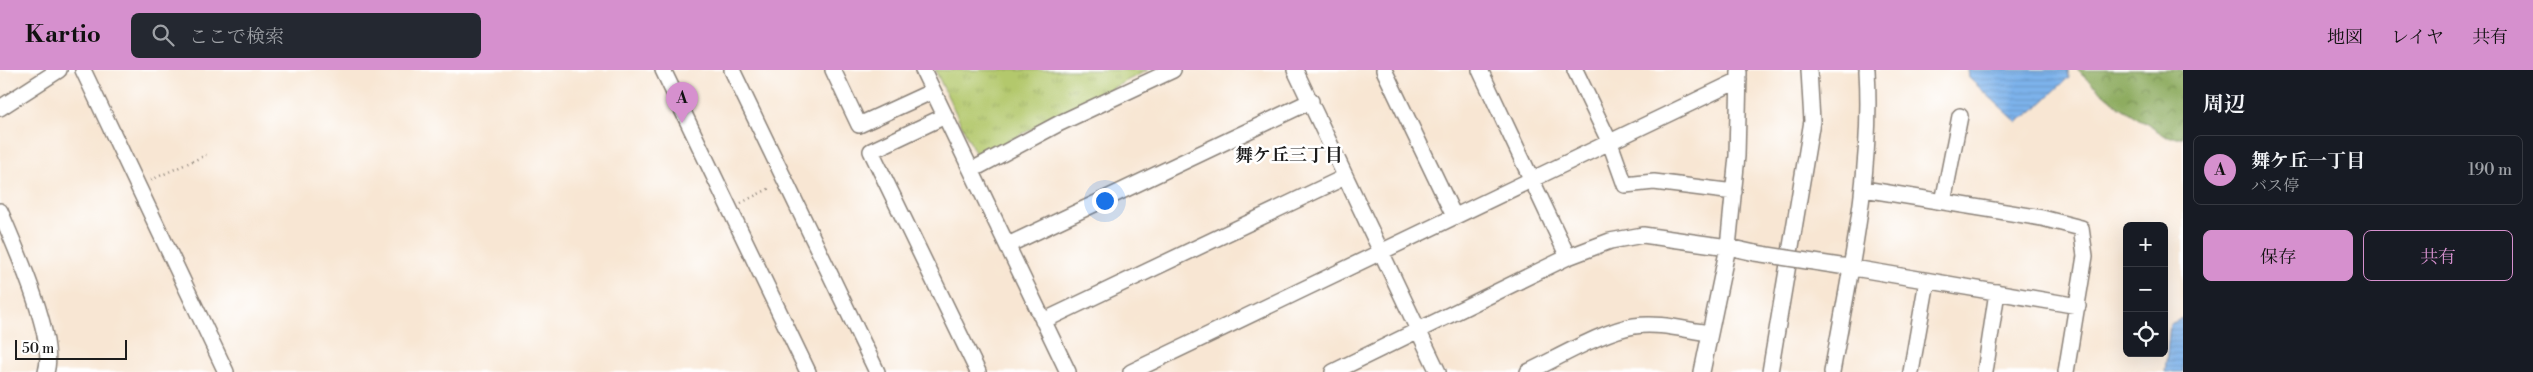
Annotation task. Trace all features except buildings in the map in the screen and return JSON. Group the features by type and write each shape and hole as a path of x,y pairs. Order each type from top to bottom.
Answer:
{"street":[{"path":"0,108 59,70"},
{"path":"82,70 226,372"},
{"path":"663,70 808,372"},
{"path":"732,70 877,372"},
{"path":"833,70 859,125 933,91"},
{"path":"923,70 1068,372"},
{"path":"972,170 1060,123 1173,70"},
{"path":"1295,70 1438,372"},
{"path":"1384,70 1454,216"},
{"path":"1480,70 1568,257"},
{"path":"1575,70 1610,143 1625,185 1654,182 1734,192"},
{"path":"1770,372 1812,121 1808,70"},
{"path":"1832,372 1846,268 1864,189 1869,97 1867,70"},
{"path":"1131,372 1380,251 1610,143 1739,75"},
{"path":"1702,372 1728,247 1734,192 1739,75"},
{"path":"1008,245 1311,101"},
{"path":"945,116 871,151 978,372"},
{"path":"1943,202 1960,116"},
{"path":"1044,321 1345,177"},
{"path":"1864,189 2042,218 2081,228 2085,256 2066,372"},
{"path":"0,210 42,322 47,344 46,372"},
{"path":"1333,372 1568,257 1610,241 1644,236 1728,247 2078,306"},
{"path":"1911,372 1927,281"},
{"path":"1985,372 1997,292"},
{"path":"1528,372 1615,331 1633,326 1655,325 1710,333"}],"path":[{"path":"138,186 206,155"},
{"path":"729,209 785,181"}],"green space":[{"path":"935,70 1148,70 977,157"},
{"path":"2076,70 2183,70 2183,137 2167,137 2117,105"}],"water":[{"path":"1968,70 2068,70 2069,77 2033,111 2017,122 1969,78"},
{"path":"2183,318 2183,372 2165,372 2170,324"}],"place":[{"name":"舞ケ丘一丁目","path":"682,123"}],"district":[{"name":"舞ケ丘三丁目","path":"1289,155"}]}
